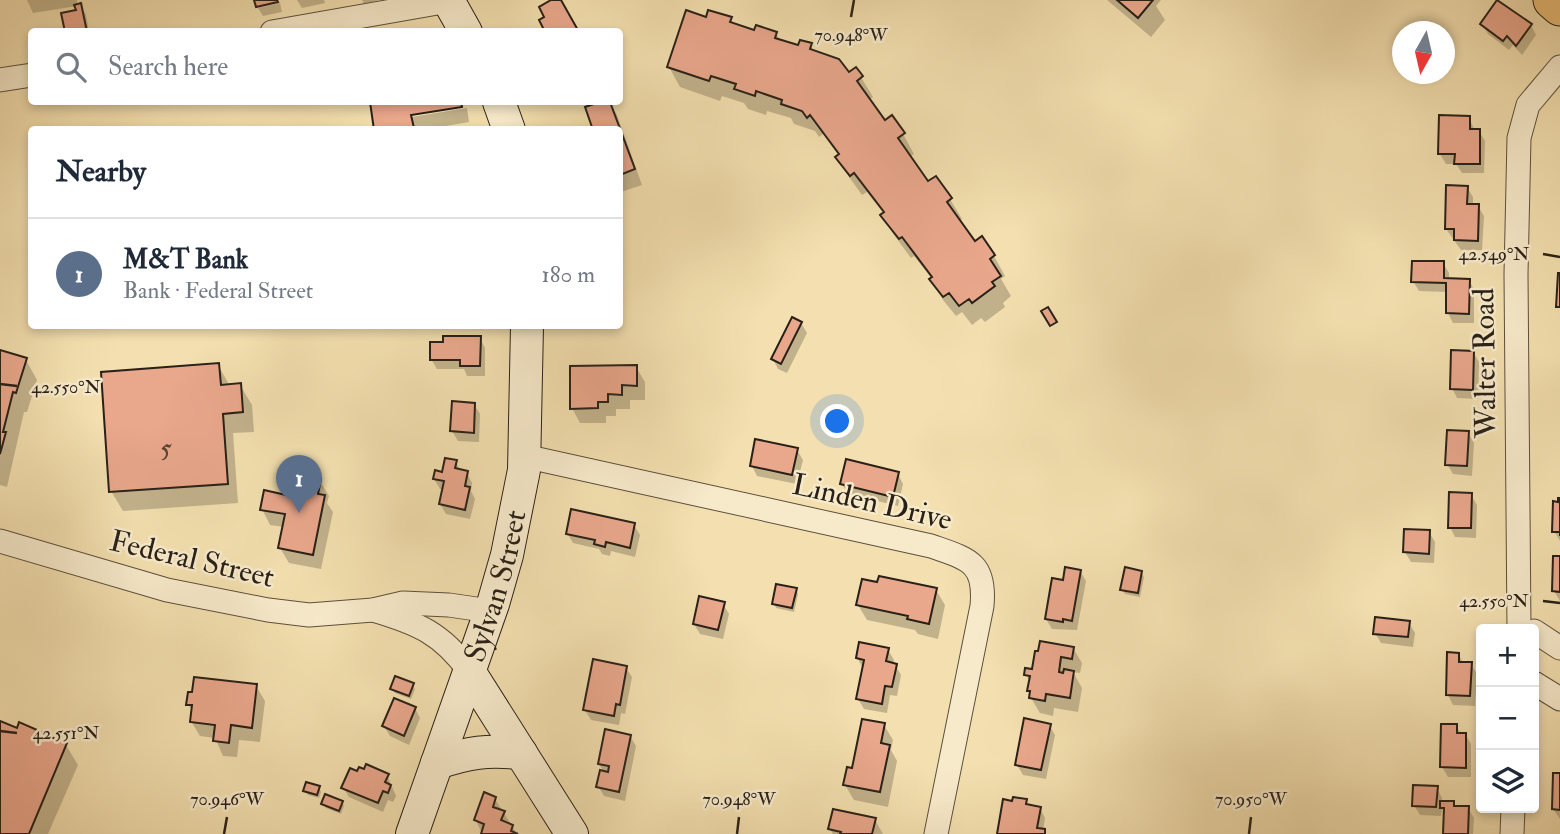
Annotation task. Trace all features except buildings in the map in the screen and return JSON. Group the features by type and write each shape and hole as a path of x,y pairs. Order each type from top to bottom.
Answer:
{"highway":[{"path":"1552,0 1560,7"}],"main road":[{"path":"448,1 464,28"},
{"path":"500,105 508,126"},
{"name":"Sylvan Street","path":"411,834 490,611 506,555 524,470 527,329"},
{"path":"469,671 572,834"},
{"path":"436,763 470,752 521,753"}],"street":[{"path":"295,28 448,1"},
{"name":"Walter Road","path":"1525,624 1516,274 1520,138 1528,105 1560,67"},
{"path":"0,80 28,76"},
{"name":"Linden Drive","path":"524,456 931,546 967,558 979,570 984,588 982,606 936,834"},
{"name":"Federal Street","path":"0,541 167,590 226,603 309,615 373,610 403,603 449,605 490,611"},
{"name":"Federal Street","path":"373,610 433,633 454,649 469,671"},
{"path":"1539,636 1560,648"},
{"path":"1539,686 1560,699"},
{"path":"1511,834 1513,813"}],"place":[{"name":"M&T Bank","path":"299,513"}]}
